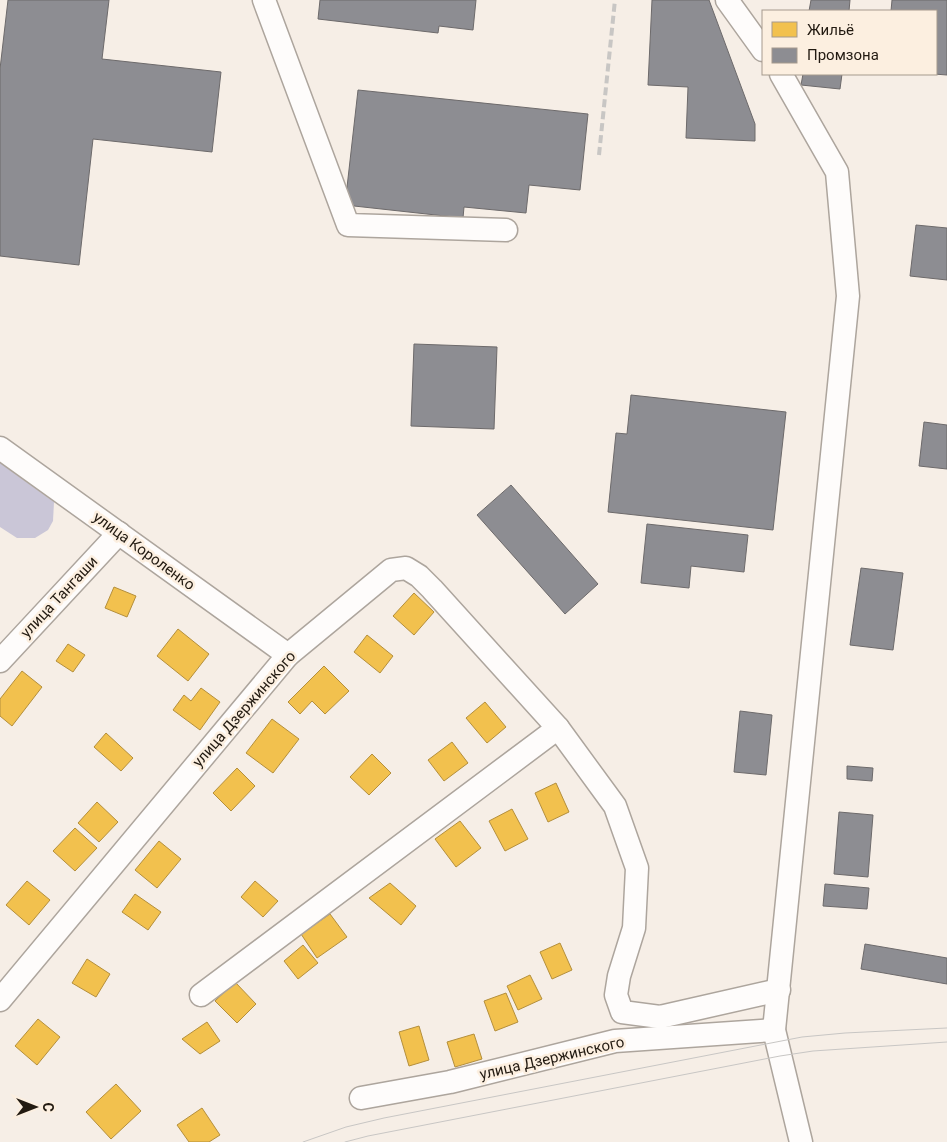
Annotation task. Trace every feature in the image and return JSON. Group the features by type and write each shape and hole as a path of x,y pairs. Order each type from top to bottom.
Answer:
{"street":[{"path":"264,0 348,225 506,230"},
{"path":"727,0 762,49"},
{"path":"782,75 837,172 848,296 774,1030 801,1142"},
{"name":"улица Короленко","path":"0,448 288,655"},
{"name":"улица Тангаши","path":"2,654 119,533"},
{"name":"улица Дзержинского","path":"0,1000 288,655 391,570 406,568 419,576 432,589 558,728 614,806 637,868 634,928 619,976 616,995 622,1012 660,1017 779,990"},
{"path":"201,994 558,728"},
{"name":"улица Дзержинского","path":"361,1098 450,1082 615,1041 774,1030"}],"shaded area":[{"path":"0,463 54,502 53,521 48,530 35,538 17,538 0,527"}],"building: Жильё":[{"path":"114,587 136,596 127,617 105,608"},
{"path":"414,593 434,612 414,635 393,616"},
{"path":"178,629 209,654 188,681 157,656"},
{"path":"367,635 393,656 380,673 354,652"},
{"path":"68,644 85,655 73,672 56,661"},
{"path":"324,666 349,691 325,714 312,701 300,714 288,702"},
{"path":"22,671 42,687 12,726 0,716 0,699"},
{"path":"201,688 220,702 200,730 173,710 184,695 191,701"},
{"path":"485,702 506,727 487,743 466,718"},
{"path":"272,719 299,739 273,773 246,753"},
{"path":"106,733 133,758 121,771 94,747"},
{"path":"452,742 468,763 444,781 428,760"},
{"path":"372,754 391,773 369,795 350,777"},
{"path":"237,768 255,786 231,811 213,793"},
{"path":"556,783 569,812 548,822 535,793"},
{"path":"97,802 118,822 99,842 78,823"},
{"path":"512,809 528,839 505,851 489,821"},
{"path":"460,821 481,848 456,867 435,839"},
{"path":"75,828 97,848 75,871 53,851"},
{"path":"159,841 181,859 157,888 135,870"},
{"path":"27,881 50,900 29,925 6,905"},
{"path":"255,881 278,901 263,917 241,897"},
{"path":"390,883 416,906 401,925 369,898"},
{"path":"135,894 161,912 148,930 122,912"},
{"path":"330,914 347,937 317,958 301,934"},
{"path":"560,943 572,970 552,979 540,952"},
{"path":"303,945 318,963 298,979 284,961"},
{"path":"87,959 110,974 96,997 72,983"},
{"path":"530,975 542,999 518,1010 507,986"},
{"path":"235,982 256,1004 237,1023 215,1001"},
{"path":"506,993 518,1022 495,1031 484,1001"},
{"path":"38,1019 60,1037 37,1065 15,1046"},
{"path":"207,1022 220,1041 200,1054 182,1039"},
{"path":"419,1026 429,1060 409,1066 399,1032"},
{"path":"474,1034 482,1059 455,1067 447,1042"},
{"path":"116,1084 141,1111 111,1139 86,1112"},
{"path":"202,1108 220,1135 209,1142 189,1142 177,1125"}],"building: Промзона":[{"path":"8,0 109,0 102,59 221,72 212,152 93,139 79,265 0,256 0,69"},
{"path":"320,0 476,0 473,30 439,26 438,33 318,19"},
{"path":"652,0 709,0 755,124 755,141 686,138 688,87 648,85"},
{"path":"811,0 850,0 849,10 809,10"},
{"path":"892,0 947,0 947,75 937,74 937,10 891,10"},
{"path":"803,75 842,75 840,89 801,85"},
{"path":"358,90 588,114 580,190 529,185 526,213 464,207 463,218 345,205"},
{"path":"916,225 947,228 947,280 910,276"},
{"path":"414,344 497,347 494,429 411,426"},
{"path":"631,395 786,412 773,530 608,512 616,433 627,434"},
{"path":"924,422 947,425 947,469 919,466"},
{"path":"511,485 598,584 565,614 477,515"},
{"path":"647,524 748,535 744,572 691,566 689,588 641,583"},
{"path":"861,568 903,573 893,650 850,645"},
{"path":"740,711 772,715 766,775 734,772"},
{"path":"847,766 873,768 872,781 847,779"},
{"path":"839,812 873,815 868,877 834,874"},
{"path":"825,884 869,888 867,909 823,906"},
{"path":"865,944 947,958 947,984 861,969"}],"tram line":[{"path":"303,1142 346,1127 384,1118 802,1037 947,1028"},
{"path":"345,1142 780,1056 813,1051 947,1042"}],"railway":[{"path":"599,155 615,0"}]}
